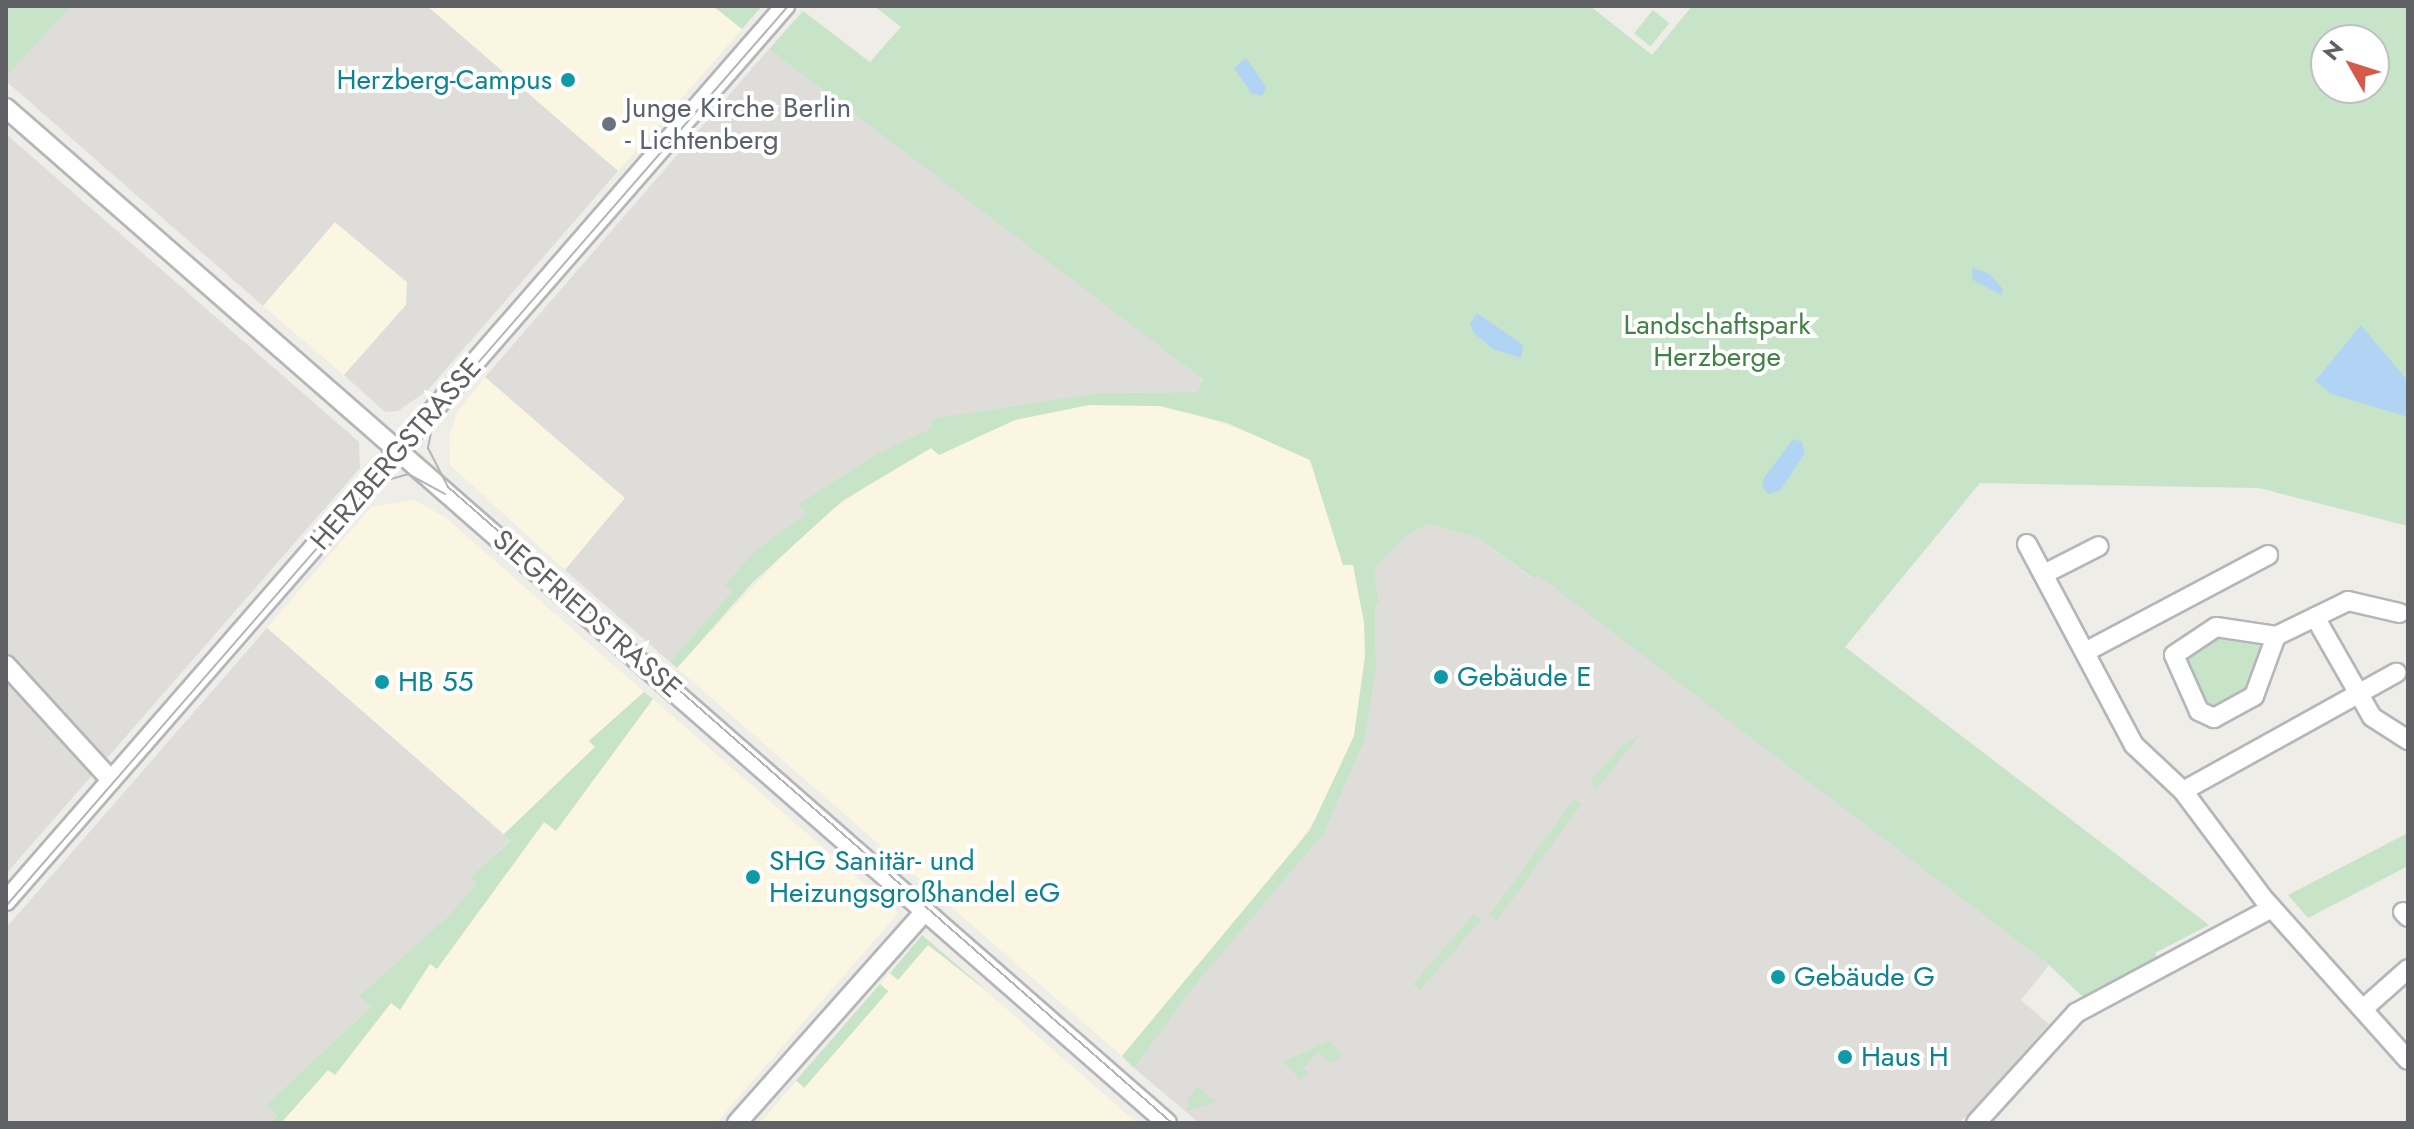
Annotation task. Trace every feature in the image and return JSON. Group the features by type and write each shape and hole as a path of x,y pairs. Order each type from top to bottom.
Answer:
{"street":[{"name":"HERZBERGSTRASSE","path":"6,901 785,6"},
{"name":"SIEGFRIEDSTRASSE","path":"6,108 1167,1123"},
{"path":"2027,544 2046,573 2134,745 2183,791 2272,908 2408,1060"},
{"path":"2046,573 2099,546"},
{"path":"2087,651 2268,555"},
{"path":"2276,636 2254,696 2214,718 2199,711 2174,662 2179,648 2216,627 2276,636 2348,601 2400,613"},
{"path":"2315,617 2372,717 2408,740"},
{"path":"6,665 111,780"},
{"path":"2183,791 2345,705 2356,693 2396,673"},
{"path":"1976,1123 2076,1013 2272,908"},
{"path":"737,1123 925,911"},
{"path":"2363,1009 2408,969"}],"shaded area":[{"path":"71,6 427,6 618,171 427,391 398,411 385,412 344,375 406,305 407,282 335,222 263,306 6,81 7,72"},
{"path":"427,6 713,6 742,29 618,171"},
{"path":"769,49 1203,378 1197,392 1097,393 967,414 873,456 798,506 808,514 755,552 726,585 732,591 670,662 565,570 625,498 485,377"},
{"path":"6,134 359,442 360,468 6,874"},
{"path":"335,222 407,282 406,305 344,375 263,306"},
{"path":"485,377 625,498 565,570 450,465 449,437 457,413"},
{"path":"1089,405 1160,406 1195,414 1294,448 1310,460 1343,565 1353,564 1364,622 1365,656 1354,736 1327,802 1286,861 1122,1056 677,668 808,528 880,476 932,448 1015,420"},
{"path":"414,500 445,517 644,692 589,741 596,747 504,834 267,628 371,507"},
{"path":"1429,524 1479,538 1533,579 1538,574 2049,965 2021,1000 2049,1024 1974,1109 1958,1123 1199,1123 1134,1068 1193,988 1324,833 1365,740 1376,670 1375,603 1379,602 1374,569 1409,532"},
{"path":"267,628 510,840 472,877 478,883 448,918 359,996 371,1007 266,1105 277,1115 271,1123 6,1123 6,928"},
{"path":"653,699 898,913 716,1123 281,1123 328,1070 335,1075 391,1002 400,1009 430,963 437,968 545,821 556,831"},
{"path":"922,935 1137,1123 760,1123"}],"green space":[{"path":"6,6 71,6 6,76"},
{"path":"713,6 762,6 742,29"},
{"name":"Landschaftspark Herzberge","path":"874,6 1590,6 1652,55 1692,6 2408,6 2408,526 2259,488 1980,483 1845,647 2209,925 2155,953 2159,962 2085,999 2049,965 1538,575 1534,579 1479,538 1429,524 1409,533 1374,569 1379,602 1375,604 1376,670 1365,740 1324,833 1193,988 1134,1068 1122,1056 1310,830 1354,736 1365,656 1364,622 1353,565 1343,565 1310,460 1227,423 1160,406 1089,405 1015,420 939,455 931,448 842,501 752,583 677,668 670,662 732,591 725,585 755,551 807,514 798,505 873,456 932,428 932,419 1097,393 1197,392 1203,379 769,49 803,11 870,62 901,27"},
{"path":"1653,10 1669,23 1650,47 1634,33"},
{"path":"2212,635 2267,643 2252,691 2208,713 2180,654"},
{"path":"644,692 653,699 556,831 544,822 437,969 430,964 400,1010 391,1003 335,1075 328,1070 281,1123 271,1123 277,1115 266,1105 371,1007 359,996 448,917 477,883 471,877 510,841 504,834 595,747 589,741"},
{"path":"1639,736 1597,788 1590,781 1624,744"},
{"path":"1574,799 1581,804 1497,920 1490,915"},
{"path":"2408,833 2408,866 2308,918 2288,895"},
{"path":"1474,914 1481,920 1420,990 1413,984"},
{"path":"922,935 992,995 928,945 898,980 890,973"},
{"path":"880,984 888,991 804,1088 796,1081"},
{"path":"1329,1041 1343,1056 1331,1063 1317,1052 1303,1068 1308,1072 1301,1080 1283,1062"},
{"path":"1197,1086 1215,1102 1187,1111 1188,1100"}],"water":[{"path":"1246,58 1266,87 1262,96 1251,93 1234,68"},
{"path":"1972,267 1989,274 2003,289 2001,295 1973,280"},
{"path":"1477,313 1523,345 1521,358 1493,349 1474,333 1470,324"},
{"path":"2361,325 2408,381 2408,417 2331,394 2315,381"},
{"path":"1793,439 1802,442 1805,453 1780,491 1768,494 1762,486 1764,478"}],"tram line":[{"path":"6,906 788,6"},
{"path":"434,417 428,448 448,487 1172,1123"},
{"path":"377,483 408,474 445,494"}],"place":[{"name":"Herzberg-Campus","path":"568,80"},
{"name":"Junge Kirche Berlin - Lichtenberg","path":"609,124"},
{"name":"Gebäude E","path":"1441,677"},
{"name":"HB 55","path":"382,682"},
{"name":"SHG Sanitär- und Heizungsgroßhandel eG","path":"753,877"},
{"name":"Gebäude G","path":"1778,977"},
{"name":"Haus H","path":"1845,1057"}]}
